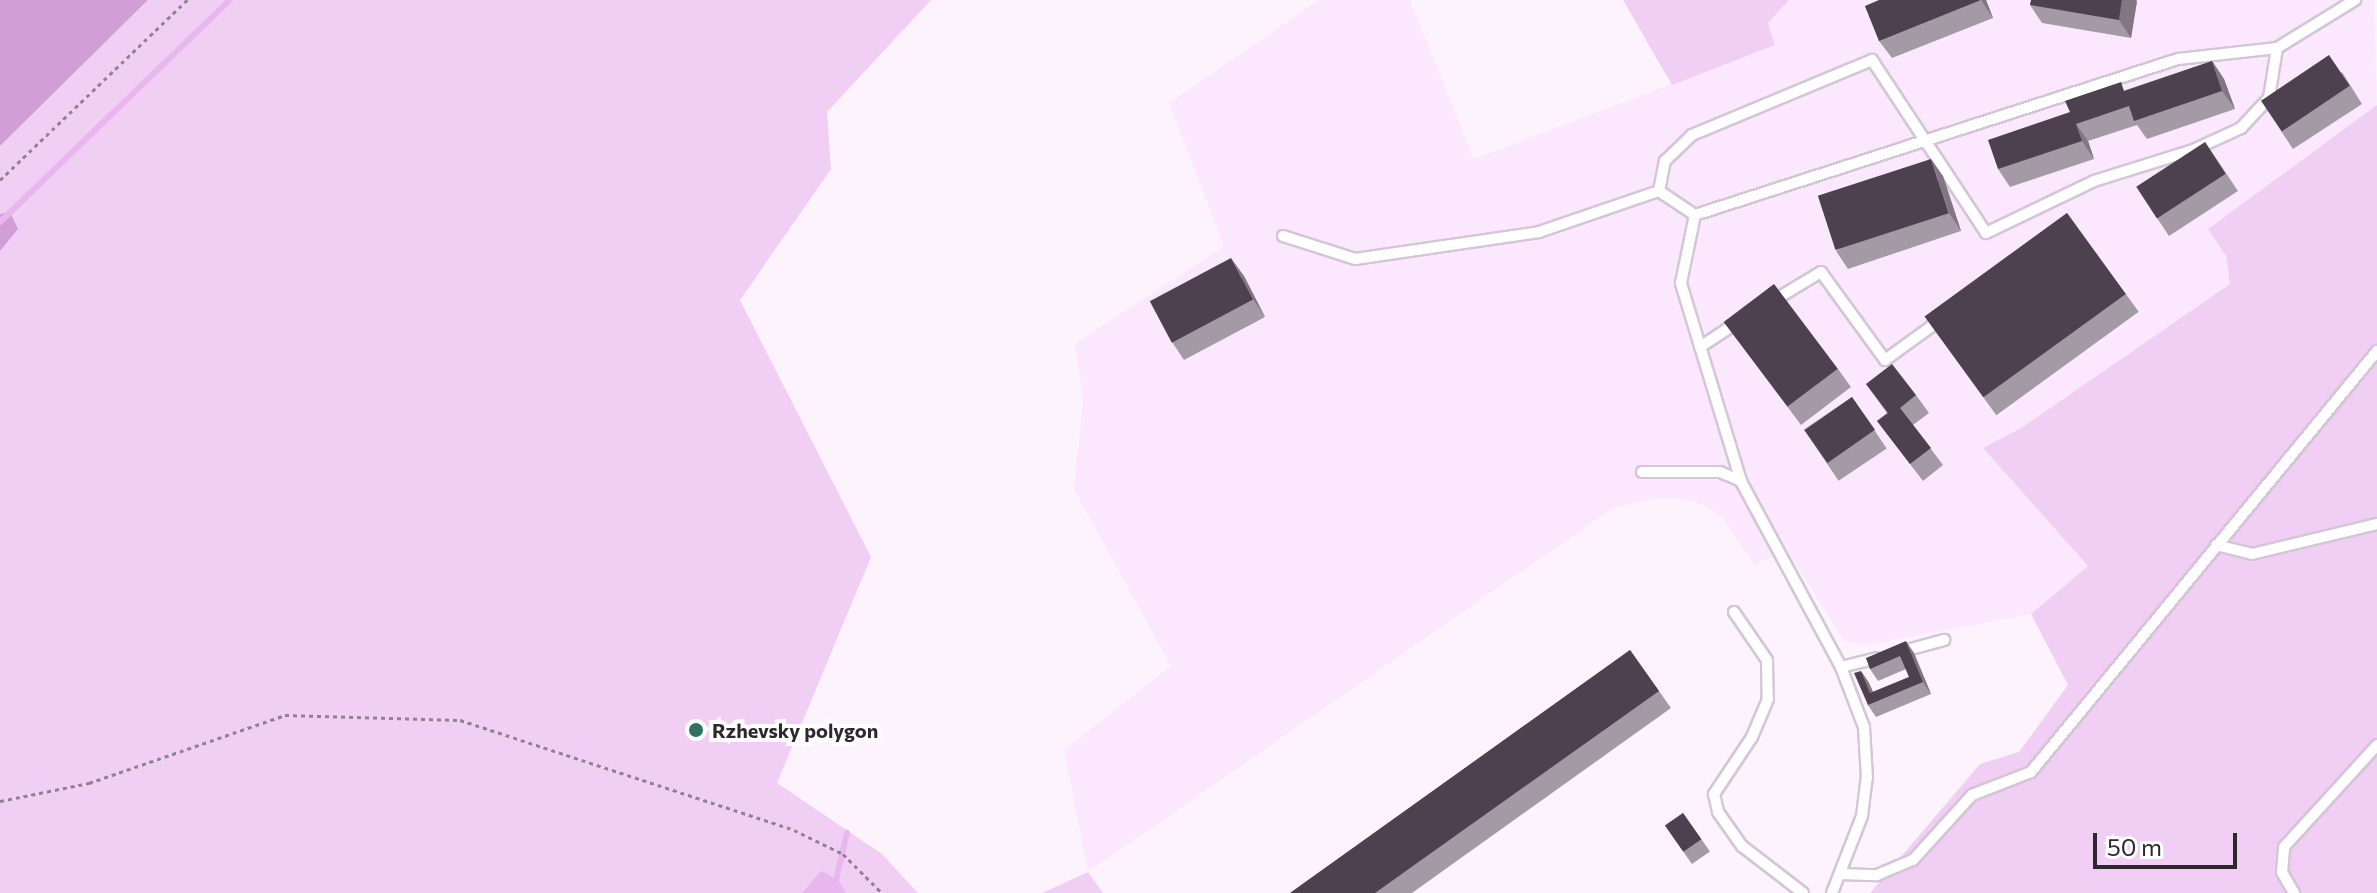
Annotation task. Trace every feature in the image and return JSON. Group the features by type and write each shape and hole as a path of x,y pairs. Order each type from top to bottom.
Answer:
{"lane":[{"path":"1695,215 1924,137 2178,59 2277,48 2355,0"},
{"path":"1659,191 1665,161 1692,135 1872,60 1986,233 2094,181 2193,150 2241,128 2269,98 2277,48"},
{"path":"1659,191 1695,215"},
{"path":"1283,236 1355,259 1539,232 1659,191"},
{"path":"1695,215 1681,283 1741,481 1841,667 1864,727 1867,778 1862,816 1832,893"},
{"path":"1761,308 1821,272 1885,360 1961,306"},
{"path":"1700,347 1749,316"},
{"path":"1840,874 1877,875 1913,860 1972,795 2031,772 2377,351"},
{"path":"1642,472 1720,472 1741,481"},
{"path":"2216,545 2252,554 2377,524"},
{"path":"1734,612 1767,660 1768,699 1752,737 1714,794 1718,812 1742,846 1803,893"},
{"path":"1841,667 1944,640"},
{"path":"2294,893 2282,872 2284,847 2377,745"}],"path":[{"path":"0,180 187,0"},
{"path":"0,801 89,783 285,715 460,720 794,830 843,854 882,893"}],"shaded area":[{"path":"0,0 148,0 0,146"},
{"path":"148,0 931,0 827,112 831,169 740,300 871,557 777,783 882,854 918,893 0,893 0,146"},
{"path":"1319,0 1410,0 1474,159 1775,45 1768,23 1789,0 2374,0 2377,105 2208,229 2226,256 2230,284 2021,428 1983,448 2088,566 2031,614 1867,645 1844,641 1786,548 1755,565 1721,516 1697,502 1663,497 1613,508 1088,872 1064,750 1171,666 1074,489 1083,401 1075,344 1224,246 1169,103"},
{"path":"1623,0 1789,0 1768,23 1775,45 1672,85"},
{"path":"2377,105 2377,893 1870,893 1980,764 2019,752 2068,685 2031,614 2088,566 1983,448 2021,428 2230,284 2226,256 2208,229"},
{"path":"10,212 18,229 0,251 0,214"},
{"path":"821,871 838,880 846,893 802,893"},
{"path":"1088,872 1103,893 1042,893"}],"building":[{"path":"1879,0 1981,0 1879,41 1865,6"},
{"path":"2031,0 2122,0 2119,20 2030,5"},
{"path":"2329,55 2350,86 2282,132 2261,101"},
{"path":"2212,61 2222,91 2134,121 2129,106 2076,124 2082,141 1998,169 1988,140 2070,112 2065,101 2121,82 2124,91"},
{"path":"2205,142 2226,174 2157,219 2136,187"},
{"path":"1931,159 1949,213 1835,250 1818,196"},
{"path":"2067,213 2126,294 1983,397 1925,316"},
{"path":"1231,258 1253,299 1172,343 1150,301"},
{"path":"1774,284 1838,369 1787,407 1724,322"},
{"path":"1892,364 1916,395 1900,408 1931,448 1910,464 1877,421 1888,413 1866,384"},
{"path":"1852,397 1875,430 1827,463 1804,430"},
{"path":"1906,641 1923,682 1868,705 1854,673 1861,671 1870,693 1909,677 1900,656 1870,669 1866,658"},
{"path":"1630,650 1659,691 1375,893 1290,893"},
{"path":"1683,813 1701,839 1683,852 1665,826"}],"waterway":[{"path":"0,222 230,0"},
{"path":"833,893 847,833"}],"place":[{"name":"Rzhevsky polygon","path":"696,730"}]}
